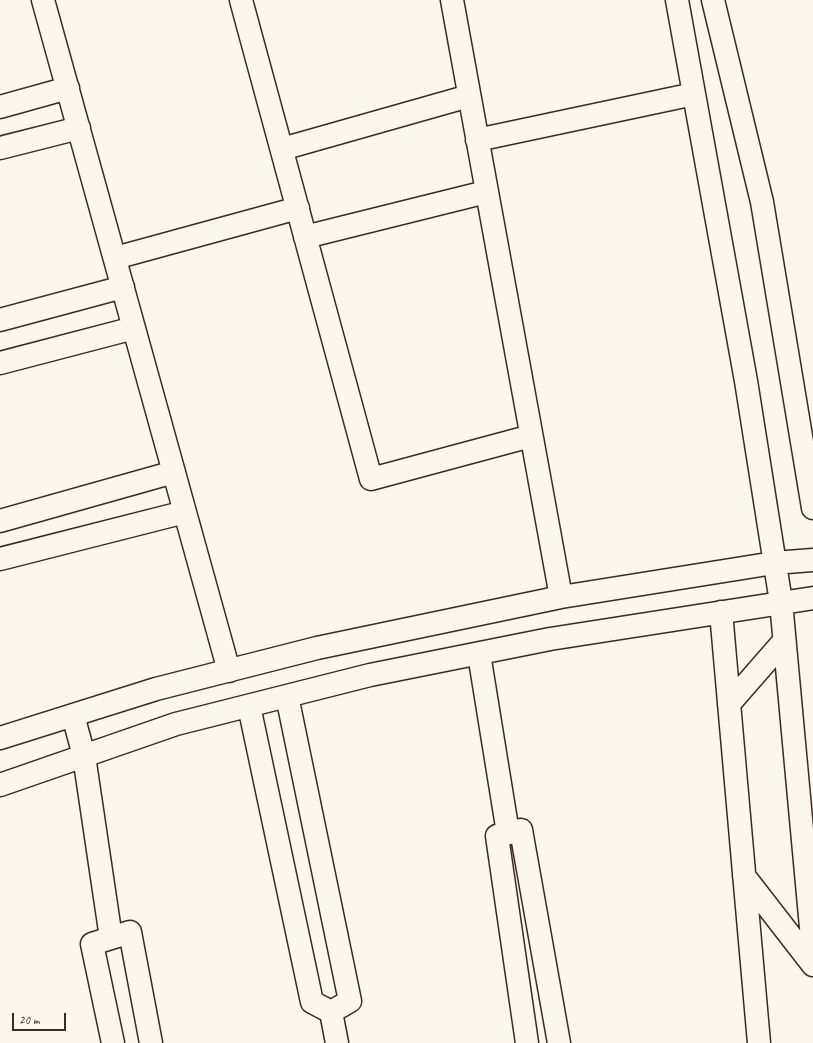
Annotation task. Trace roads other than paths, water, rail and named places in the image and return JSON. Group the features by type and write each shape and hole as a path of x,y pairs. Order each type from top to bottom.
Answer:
{"street":[{"path":"44,0 229,671"},
{"path":"241,0 371,479 531,436"},
{"path":"452,0 561,597"},
{"path":"677,0 744,373 781,602 813,949"},
{"path":"713,0 762,202 813,508"},
{"path":"0,107 68,88"},
{"path":"477,140 694,94"},
{"path":"282,150 469,96"},
{"path":"0,148 79,128"},
{"path":"305,237 486,192"},
{"path":"115,258 298,208"},
{"path":"0,320 123,287"},
{"path":"0,363 134,328"},
{"path":"0,521 174,472"},
{"path":"0,559 185,512"},
{"path":"0,738 156,689 317,648 561,597 774,564 813,560"},
{"path":"0,785 176,724 370,675 550,639 813,598"},
{"path":"721,612 759,1043"},
{"path":"729,704 784,641"},
{"path":"479,654 508,833"},
{"path":"288,696 350,1001 331,1012"},
{"path":"249,706 312,1002 331,1012"},
{"path":"73,715 84,756 111,938"},
{"path":"527,1043 497,836 521,830 559,1043"},
{"path":"744,876 813,965"},
{"path":"113,1043 92,944 130,932 151,1043"},
{"path":"331,1012 337,1043"}]}
